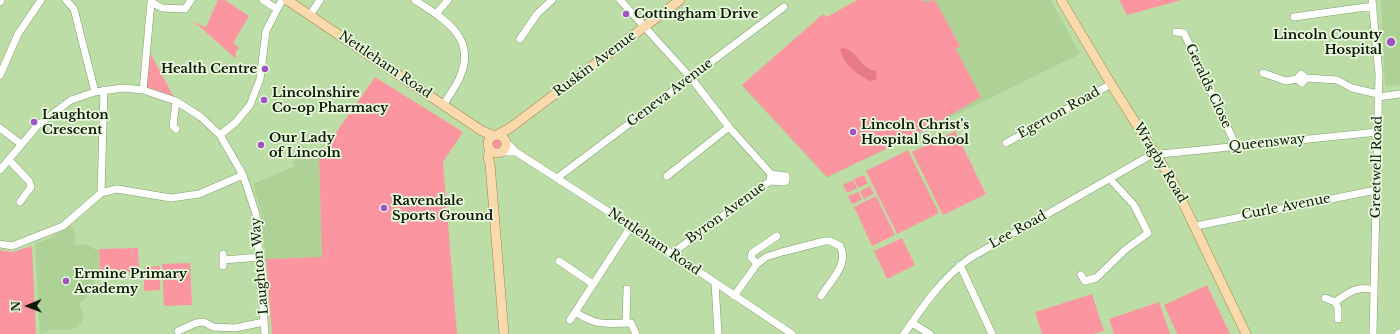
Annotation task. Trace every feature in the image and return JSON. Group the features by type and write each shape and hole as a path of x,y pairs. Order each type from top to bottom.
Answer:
{"main road":[{"name":"Nettleham Road","path":"287,0 482,130 496,136"},
{"name":"Ruskin Avenue","path":"496,136 510,128 680,0"},
{"name":"Wragby Road","path":"1061,0 1111,84 1173,182 1196,226 1246,334"},
{"path":"490,164 506,148 506,141 510,128"},
{"path":"482,130 482,135 489,147 494,153 501,153"},
{"path":"504,334 490,164 488,158 490,138 496,136 502,137 506,141"}],"street":[{"path":"0,75 18,34 41,0"},
{"path":"66,0 74,8 95,92"},
{"path":"143,90 150,1 162,8 186,13 191,0"},
{"path":"263,0 277,9"},
{"path":"220,135 250,105 260,79 266,31 282,0"},
{"path":"310,15 320,0"},
{"path":"415,0 436,14 456,31 461,38 465,53 461,76 444,104"},
{"path":"436,14 448,0"},
{"path":"520,38 536,14 552,0"},
{"path":"620,0 691,78 729,127 667,176"},
{"path":"1294,17 1372,3"},
{"name":"Greetwell Road","path":"1372,3 1377,42 1378,95 1373,334"},
{"name":"Geneva Avenue","path":"557,178 784,7"},
{"name":"Geralds Close","path":"1176,32 1184,33 1236,146"},
{"path":"1263,73 1286,80 1297,79 1302,83 1306,78 1336,80 1352,88 1378,95 1400,94"},
{"name":"Egerton Road","path":"1006,143 1111,84"},
{"name":"Laughton Way","path":"0,170 38,125 58,108 71,100 95,92 123,88 143,90 160,94 176,101 201,117 220,135 243,175 256,214 261,257 265,334"},
{"path":"101,193 104,90"},
{"path":"172,128 176,101"},
{"name":"Byron Avenue","path":"671,254 770,178 729,127"},
{"path":"0,128 21,144"},
{"name":"Queensway","path":"1156,154 1378,132"},
{"name":"Nettleham Road","path":"506,141 516,152 792,334"},
{"path":"501,153 516,152"},
{"name":"Lee Road","path":"904,334 934,292 960,265 991,244 1156,154"},
{"path":"9,160 29,180 31,187 20,202"},
{"path":"0,244 12,246 63,226 101,193 117,189 171,198 199,194 243,175"},
{"path":"1082,275 1085,281 1096,278 1126,249 1148,233 1134,205 1110,179"},
{"name":"Curle Avenue","path":"1196,226 1376,190"},
{"path":"570,320 630,226"},
{"path":"756,264 751,257 752,253 777,236"},
{"path":"734,296 756,264 766,257 825,242 836,243 840,246 844,258 842,264 821,291"},
{"path":"223,260 261,257"},
{"path":"559,261 593,284"},
{"path":"960,265 992,334"},
{"path":"715,283 718,334"},
{"path":"1336,302 1351,290 1368,288 1374,290"},
{"path":"626,322 627,289"},
{"path":"1325,298 1336,302"},
{"path":"1336,302 1338,308 1338,319"},
{"path":"576,312 598,324 610,325 631,322 634,325 636,334"},
{"path":"178,330 196,323 204,322 213,327 235,328 264,322"},
{"path":"912,323 930,334"}],"shaded area":[{"path":"218,0 225,0 249,16 233,43 239,48 236,52 236,59 199,26 190,21 206,27"},
{"name":"Lincoln Christ's Hospital School","path":"857,0 1051,0 1080,54 827,178 742,86 823,14 827,17"},
{"name":"Lincoln Christ's Hospital School","path":"857,0 922,0 923,2 935,0 960,46 956,49 981,97 923,131 827,177 742,85 823,14 827,17"},
{"path":"1119,0 1182,0 1127,15"},
{"name":"Lincoln County Hospital","path":"1381,0 1400,0 1400,85 1385,86"},
{"path":"147,47 176,101 143,90"},
{"path":"843,48 852,52 866,67 876,71 877,79 870,81 851,68 844,59 840,49"},
{"name":"Ravendale Sports Ground","path":"375,77 463,132 443,162 457,334 272,334 266,259 322,257 319,157"},
{"path":"955,131 986,194 943,215 912,152"},
{"path":"495,138 499,138 503,144 499,150 495,150 491,146 491,142"},
{"path":"301,145 319,157 322,257 266,259 260,208 253,184 295,166 293,162"},
{"path":"908,150 939,213 897,234 866,171"},
{"path":"864,175 868,183 858,188 854,179"},
{"path":"853,180 857,188 847,193 843,185"},
{"path":"870,186 874,194 864,199 860,191"},
{"path":"859,192 862,200 852,204 848,196"},
{"path":"876,196 895,235 872,246 854,207"},
{"name":"Ermine Primary Academy","path":"70,225 75,230 75,245 84,244 99,251 100,268 95,274 94,289 79,304 84,317 78,327 67,330 51,329 40,334 35,244 50,238"},
{"path":"902,238 915,265 887,279 874,251"},
{"path":"32,246 36,334 0,334 0,250 12,252"},
{"path":"138,248 139,272 100,273 99,249"},
{"path":"190,263 192,305 164,306 162,264"},
{"path":"160,266 160,290 144,291 144,267"},
{"path":"1207,285 1230,334 1177,334 1164,305"},
{"path":"1092,294 1104,331 1094,334 1042,334 1035,312"},
{"path":"1159,302 1170,334 1114,334 1109,319"}],"place":[{"name":"Cottingham Drive","path":"626,14"},
{"name":"Lincoln County Hospital","path":"1391,42"},
{"name":"Health Centre","path":"265,69"},
{"name":"Lincolnshire Co-op Pharmacy","path":"264,100"},
{"name":"Laughton Crescent","path":"34,122"},
{"name":"Lincoln Christ's Hospital School","path":"853,132"},
{"name":"Our Lady of Lincoln","path":"261,145"},
{"name":"Ravendale Sports Ground","path":"384,208"},
{"name":"Ermine Primary Academy","path":"66,281"}]}
